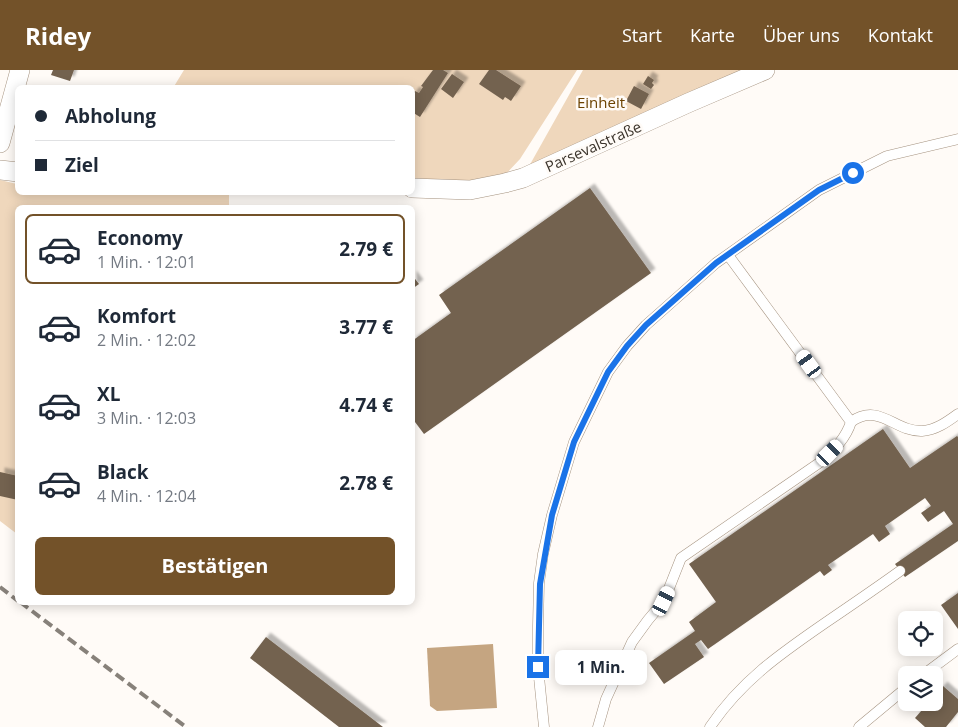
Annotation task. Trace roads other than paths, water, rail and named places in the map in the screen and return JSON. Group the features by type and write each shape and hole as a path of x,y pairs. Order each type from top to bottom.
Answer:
{"street":[{"path":"16,85 20,70"},
{"name":"Parsevalstraße","path":"415,188 470,190 524,178 765,70"},
{"path":"0,143 15,88"},
{"path":"0,170 15,172"}],"lane":[{"path":"544,727 538,667 540,584 552,515 574,442 608,372 627,346 646,325 716,263 819,190 887,156 958,139"},
{"path":"728,254 851,422"},
{"path":"598,727 606,699 628,651 648,620 664,601 681,558 822,461 838,445 849,429 851,422 864,415 874,414 912,430 922,431 934,429 958,414"},
{"path":"710,727 741,687 766,665 900,572"},
{"path":"935,666 958,649"},
{"path":"859,727 898,695"}],"railway":[{"path":"0,587 15,599"},
{"path":"24,605 186,727"}],"park label":[{"name":"Einheit","path":"601,102"}]}
